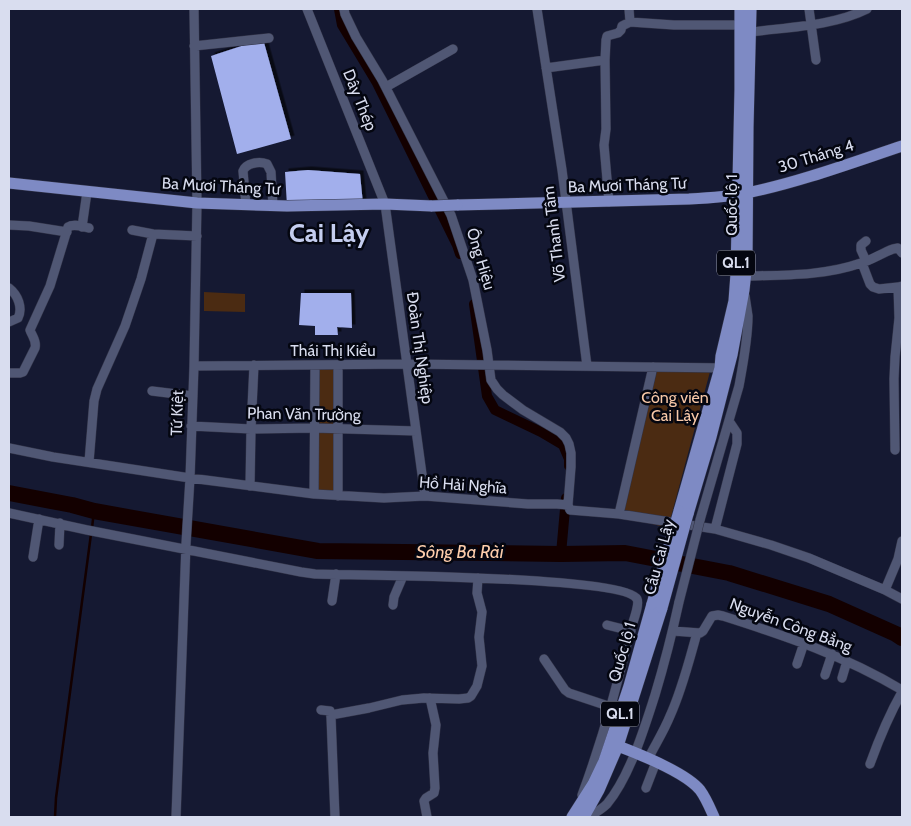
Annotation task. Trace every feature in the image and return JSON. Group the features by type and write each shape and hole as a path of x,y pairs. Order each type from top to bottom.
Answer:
{"main road":[{"name":"Quốc lộ 1","path":"683,512 711,437 724,368 732,355 746,276 740,89 740,9"},
{"name":"Quốc lộ 1","path":"724,368 721,356 734,301 748,127 751,9"},
{"name":"30 Tháng 4","path":"743,193 808,176 902,146"},
{"name":"Ba Mươi Tháng Tư","path":"9,183 197,203 273,206 385,204 432,206 609,202 689,199 743,193"},
{"name":"Cầu Cai Lậy","path":"657,606 683,512"},
{"name":"Quốc lộ 1","path":"578,815 599,790 618,746 657,606"},
{"name":"Quốc lộ 1","path":"578,815 604,761 657,606"},
{"path":"618,746 652,760 695,785 706,799 714,817"}],"street":[{"name":"Tứ Kiệt","path":"176,817 183,650 184,547 192,426 197,236 194,9"},
{"name":"Dây Thép","path":"307,9 385,204"},
{"name":"Ông Hiệu","path":"344,9 356,37 386,87 451,215 473,280 488,365 496,390 523,410 560,432 569,444 571,467 568,505"},
{"name":"Võ Thanh Tâm","path":"537,9 566,203 587,366"},
{"path":"629,9 630,22"},
{"path":"809,9 816,60"},
{"path":"751,32 846,18 867,9"},
{"path":"609,202 604,145 606,129 605,60 607,36 618,33 622,26 630,22 674,25 740,24"},
{"path":"194,46 269,38"},
{"path":"386,87 453,49"},
{"path":"546,68 605,60"},
{"path":"246,205 243,171 248,165 262,162 267,164 270,172 273,206"},
{"path":"9,373 23,372 36,348 35,340 30,330 50,286 68,228 70,226 86,227 87,192"},
{"name":"Đoàn Thị Nghiệp","path":"385,204 425,496"},
{"path":"9,225 67,232"},
{"path":"132,230 153,234 197,236"},
{"path":"89,462 94,402 97,389 125,326 141,279 153,234"},
{"path":"866,241 860,248 872,287 879,289 900,286 895,357 898,391 898,445"},
{"path":"746,276 810,274 837,270 864,262 896,248 902,253"},
{"path":"9,288 17,298 20,314 18,318 9,322"},
{"name":"Cầu Cai Lậy","path":"588,817 599,811 611,798 619,785 636,753 650,710 673,631 700,520 738,386 746,345 748,316 744,290"},
{"path":"338,364 338,496"},
{"name":"Thái Thị Kiểu","path":"194,366 338,364 488,365"},
{"path":"250,486 254,365"},
{"path":"314,365 314,494"},
{"path":"488,365 724,368"},
{"path":"619,514 653,367"},
{"path":"152,391 193,396"},
{"path":"715,530 737,444 737,433 729,421"},
{"name":"Phan Văn Trường","path":"192,426 251,429 314,428 416,431"},
{"name":"Hồ Hải Nghĩa","path":"9,448 54,457 190,478 314,494 384,498 425,496 528,504 568,505 570,510 619,514 715,530 771,545 809,558 902,599"},
{"path":"9,513 301,572 560,582 630,593 636,598 638,605 611,707 578,815"},
{"path":"33,557 39,519"},
{"path":"58,545 60,524"},
{"path":"885,590 898,559 902,541"},
{"path":"332,601 336,574"},
{"path":"393,605 394,596 403,576"},
{"path":"331,715 402,700 468,698 477,686 482,666 479,637 482,612 477,593 478,578"},
{"name":"Nguyễn Công Bằng","path":"697,634 702,631 712,616 718,615 832,654 873,673 902,691"},
{"path":"607,625 630,631"},
{"path":"646,788 652,760 674,706 697,634 673,631"},
{"path":"797,664 804,643"},
{"path":"826,675 832,654"},
{"path":"544,659 569,693 611,707"},
{"path":"842,678 848,661"},
{"path":"870,764 878,740 902,691"},
{"path":"427,817 424,801 434,793 435,788 433,754 436,725 430,698"},
{"path":"321,710 330,711 331,715 335,817"}],"green space":[{"path":"204,292 245,294 245,312 204,311"},
{"path":"315,365 338,365 338,496 314,494"},
{"name":"Công viên Cai Lậy","path":"658,367 711,368 668,528 620,516"}],"building":[{"path":"263,39 291,139 237,154 211,56"},
{"path":"308,170 360,174 363,204 287,206 285,172"},
{"path":"301,293 351,293 352,328 337,327 338,335 315,335 315,326 299,325"}],"waterway":[{"path":"339,9 342,25 377,83 460,254"},
{"path":"474,304 487,396 495,410 563,445 569,459 569,466"},
{"name":"Sông Ba Rài","path":"9,493 94,511 318,551 625,553 729,573 829,604 902,638"},
{"path":"561,554 566,498"},
{"path":"92,528 94,511"},
{"path":"55,817 91,534"}],"district":[{"name":"Cai Lậy","path":"329,233"}]}
